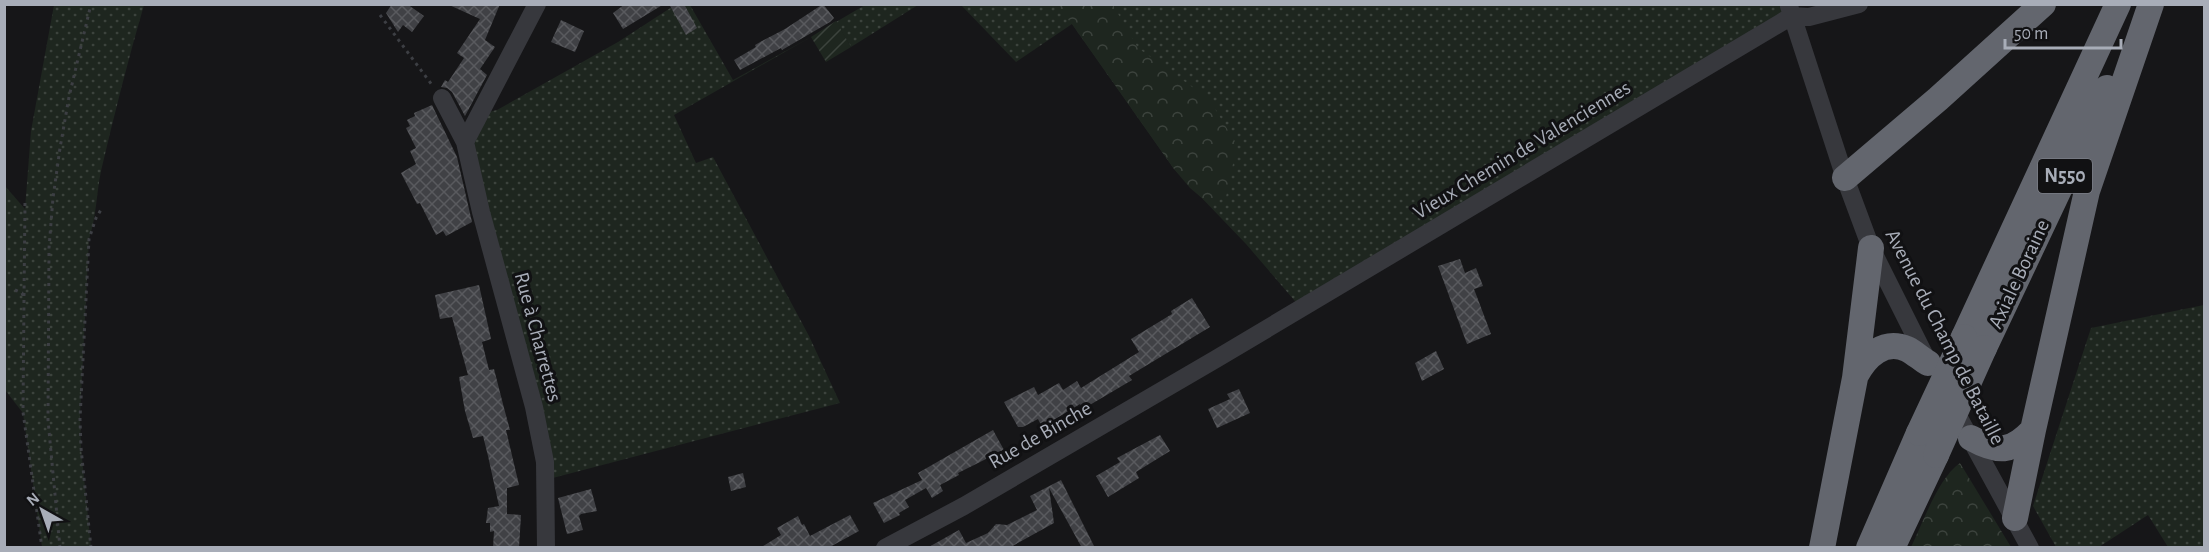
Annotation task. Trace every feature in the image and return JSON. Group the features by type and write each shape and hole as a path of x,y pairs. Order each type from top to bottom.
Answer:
{"highway":[{"path":"1845,178 1938,99 2043,4"},
{"name":"Axiale Boraine","path":"1974,343 2118,4"},
{"name":"Axiale Boraine","path":"1974,343 2146,4"},
{"path":"2015,518 2087,191 2151,4"},
{"path":"1822,548 1855,378 1871,248"},
{"name":"N550","path":"1869,548 1919,433 1974,343"},
{"name":"N550","path":"1892,548 1936,455 1974,343"},
{"path":"1855,378 1864,360 1873,352 1884,348 1895,346 1907,349 1928,363"},
{"path":"1971,438 1996,450 2021,442 2033,430"}],"street":[{"path":"465,142 537,4"},
{"name":"Vieux Chemin de Valenciennes","path":"1216,359 1790,10 1809,17 1859,4"},
{"name":"Avenue du Champ de Bataille","path":"1790,10 1845,178 1871,248 1928,363 2030,548"},
{"name":"Rue à Charrettes","path":"442,98 465,142 534,407 545,462 546,548"},
{"name":"Rue de Binche","path":"885,548 964,506 1216,359"}],"path":[{"path":"60,548 48,420 49,248 53,198 63,128 81,40 91,4"},
{"path":"380,15 442,98"},
{"path":"25,203 23,412 42,548"},
{"path":"91,548 81,448 80,380 89,239 102,208"},
{"path":"15,290 22,293 24,298"}],"green space":[{"path":"1788,4 1792,16 1300,307 1246,244 1174,169 1072,24 1016,62 961,5"},
{"path":"54,5 144,5 106,150 89,239 80,416 91,547 42,547 23,413 5,390 5,186 25,209 31,131"},
{"path":"675,5 690,5 733,80 811,37 674,115 696,163 713,157 809,336 840,403 545,480 465,142 480,114 497,110 618,42"},
{"path":"865,5 918,5 851,47 836,22"},
{"path":"1055,5 1113,5 1138,48 1209,99 1237,145 1226,197 1209,204 1190,188 1174,169 1072,24"},
{"path":"836,21 851,47 826,62 811,37"},
{"path":"2204,305 2204,547 2168,547 2148,515 2099,547 2056,547 2033,506 2091,328"},
{"path":"1960,463 2011,547 1911,547 1938,490"}],"building":[{"path":"392,4 407,4 424,16 412,32 403,25 398,32 386,13"},
{"path":"447,4 500,4 485,40 495,47 480,69 487,75 465,116 452,92 441,87 445,80 448,82 464,58 457,53 480,19"},
{"path":"625,4 664,4 623,29 613,13"},
{"path":"669,4 684,4 697,28 686,35"},
{"path":"823,4 834,18 830,22 782,50 781,48 740,70 734,60"},
{"path":"561,20 584,31 575,52 551,42"},
{"path":"432,105 457,157 472,222 446,236 443,231 436,235 401,173 416,164 410,151 416,148 406,128 410,126 407,120 415,116 414,113"},
{"path":"1460,259 1465,273 1476,268 1483,286 1474,289 1491,334 1467,344 1438,266"},
{"path":"479,285 491,339 482,342 489,370 494,369 510,430 506,430 519,485 507,488 507,514 521,515 519,548 493,548 494,531 490,532 490,523 486,523 488,508 499,506 488,456 483,436 473,438 465,411 459,377 468,375 452,317 440,319 435,295"},
{"path":"1192,298 1210,327 1129,376 1132,380 1083,409 1080,404 1042,427 1038,419 1023,427 1018,427 1004,402 1034,387 1038,395 1059,383 1063,390 1077,381 1081,388 1139,352 1131,339 1172,314 1171,311"},
{"path":"1436,351 1444,369 1422,381 1415,363"},
{"path":"1239,389 1250,413 1217,428 1208,409 1230,399 1227,394"},
{"path":"993,430 1004,450 958,473 959,475 940,485 943,491 932,498 926,488 905,500 909,507 899,513 900,515 884,523 873,503 922,480 918,473"},
{"path":"1160,435 1170,451 1136,472 1139,478 1108,497 1096,476 1120,462 1117,458"},
{"path":"743,473 746,487 731,491 728,477"},
{"path":"1061,480 1095,548 1082,548 1049,488 1054,523 1009,548 927,548 959,530 966,543 988,533 996,524 1007,525 1037,510 1030,496"},
{"path":"591,489 597,511 581,514 579,516 583,530 567,534 558,498"},
{"path":"850,515 859,531 828,548 760,548 781,535 777,528 798,516 810,536"}]}
